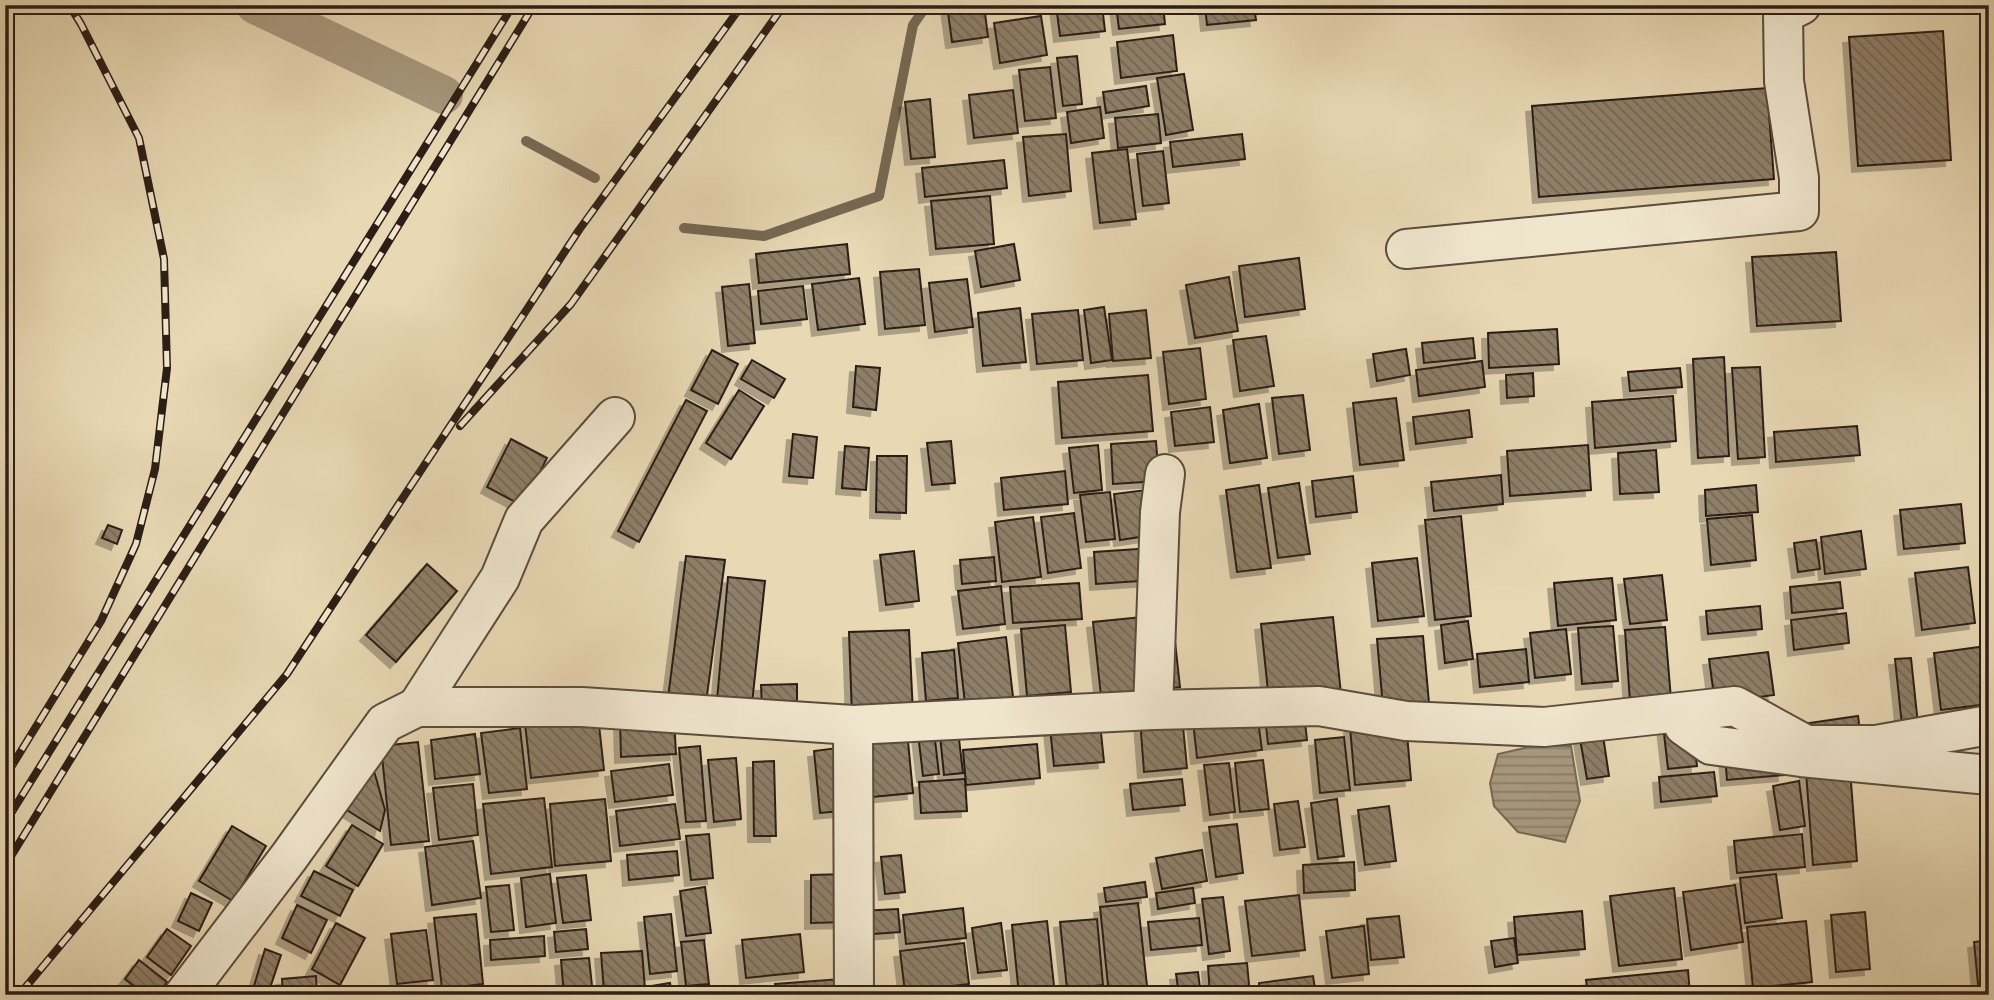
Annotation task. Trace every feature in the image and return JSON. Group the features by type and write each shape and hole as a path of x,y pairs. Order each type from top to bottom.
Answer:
{"street":[{"path":"1406,249 1799,211 1798,178 1784,81 1783,14 1801,5"},
{"path":"417,708 500,578 524,520 615,417"},
{"path":"1153,710 1160,512 1165,474"},
{"path":"184,995 289,857 385,723 417,708 582,707 853,725 1153,710 1319,706 1406,721 1545,727 1735,706 1806,745 1875,745 1989,725"},
{"path":"853,725 854,995"},
{"path":"1684,726 1711,744 1801,757 1989,775"}],"shaded area":[{"path":"1533,746 1571,746 1580,801 1565,842 1518,832 1494,806 1490,783 1498,754"}],"building":[{"path":"947,5 984,5 988,37 952,42"},
{"path":"1056,5 1102,5 1105,31 1060,36"},
{"path":"1116,5 1163,5 1165,24 1119,29"},
{"path":"1205,5 1254,5 1256,20 1207,25"},
{"path":"1041,16 1047,55 1000,63 994,23"},
{"path":"1943,31 1951,160 1858,166 1849,37"},
{"path":"1173,35 1177,71 1121,78 1117,42"},
{"path":"1077,56 1082,104 1063,106 1057,58"},
{"path":"1050,67 1056,118 1025,121 1019,70"},
{"path":"1184,74 1193,130 1166,135 1157,78"},
{"path":"1146,86 1149,106 1106,113 1103,92"},
{"path":"1767,88 1774,179 1539,197 1532,106"},
{"path":"1013,90 1018,133 974,138 969,95"},
{"path":"930,99 935,157 911,159 905,102"},
{"path":"1100,107 1104,138 1071,143 1067,112"},
{"path":"1158,114 1161,143 1118,148 1115,118"},
{"path":"1066,134 1071,191 1029,196 1023,137"},
{"path":"1242,134 1245,159 1173,167 1170,142"},
{"path":"1127,149 1136,219 1100,223 1092,153"},
{"path":"1163,151 1169,203 1143,206 1137,154"},
{"path":"1004,160 1007,188 925,197 922,168"},
{"path":"990,196 994,244 936,249 931,201"},
{"path":"847,244 850,274 759,283 756,254"},
{"path":"1014,244 1020,280 981,287 975,251"},
{"path":"1836,252 1841,321 1757,326 1752,257"},
{"path":"1299,258 1305,309 1245,317 1239,266"},
{"path":"919,269 925,325 885,329 880,272"},
{"path":"1229,277 1238,331 1195,338 1186,285"},
{"path":"859,278 865,324 818,330 812,284"},
{"path":"967,279 973,327 935,332 929,283"},
{"path":"749,284 755,343 728,346 722,287"},
{"path":"803,286 807,319 761,324 758,291"},
{"path":"1104,307 1112,360 1091,363 1084,310"},
{"path":"1020,308 1026,362 983,366 978,313"},
{"path":"1078,310 1083,360 1037,364 1032,314"},
{"path":"1146,310 1151,358 1113,361 1109,314"},
{"path":"1557,329 1559,364 1489,368 1488,333"},
{"path":"1266,336 1274,386 1240,391 1233,340"},
{"path":"1473,338 1475,358 1424,363 1422,343"},
{"path":"1200,348 1206,399 1169,404 1163,352"},
{"path":"1406,349 1410,375 1377,381 1373,354"},
{"path":"712,350 738,364 718,404 691,390"},
{"path":"1724,357 1729,456 1698,458 1693,359"},
{"path":"752,360 785,379 774,398 741,379"},
{"path":"1482,361 1485,387 1419,396 1416,370"},
{"path":"856,366 880,368 876,410 853,407"},
{"path":"1760,367 1765,457 1738,459 1732,368"},
{"path":"1680,368 1682,387 1630,391 1628,372"},
{"path":"1533,373 1534,396 1507,398 1506,375"},
{"path":"1148,375 1153,431 1062,438 1058,382"},
{"path":"739,390 764,406 731,459 706,443"},
{"path":"1303,395 1310,450 1279,454 1272,398"},
{"path":"1673,396 1676,441 1595,448 1592,402"},
{"path":"1396,398 1404,460 1360,465 1353,403"},
{"path":"686,400 707,411 639,542 618,531"},
{"path":"1259,404 1267,458 1230,463 1223,410"},
{"path":"1210,407 1214,442 1175,446 1171,412"},
{"path":"1469,410 1472,437 1416,444 1413,417"},
{"path":"1857,426 1860,455 1776,462 1774,432"},
{"path":"793,434 817,437 813,478 789,476"},
{"path":"511,439 547,458 523,506 487,487"},
{"path":"951,441 955,483 932,485 927,443"},
{"path":"1156,441 1159,481 1113,484 1111,444"},
{"path":"1098,445 1102,490 1074,493 1069,448"},
{"path":"1588,445 1591,490 1510,496 1507,451"},
{"path":"845,446 869,448 866,490 842,488"},
{"path":"1656,450 1659,492 1620,494 1618,453"},
{"path":"877,456 907,456 906,513 876,512"},
{"path":"1065,471 1068,504 1004,510 1001,478"},
{"path":"1501,475 1503,504 1434,511 1431,482"},
{"path":"1353,476 1357,512 1316,517 1312,481"},
{"path":"1299,483 1310,554 1278,558 1268,488"},
{"path":"1259,485 1271,568 1237,572 1226,490"},
{"path":"1756,485 1758,512 1706,516 1705,490"},
{"path":"1154,489 1160,534 1120,540 1114,494"},
{"path":"1110,492 1115,539 1086,542 1080,495"},
{"path":"1961,504 1965,543 1904,549 1900,510"},
{"path":"1074,513 1081,568 1048,573 1041,517"},
{"path":"1752,515 1756,560 1711,565 1707,519"},
{"path":"1461,516 1471,616 1435,620 1425,520"},
{"path":"1033,517 1041,577 1002,582 995,522"},
{"path":"108,525 122,530 117,544 102,538"},
{"path":"1861,531 1866,569 1825,574 1821,537"},
{"path":"1816,540 1820,569 1798,572 1794,543"},
{"path":"1167,547 1169,579 1096,584 1094,552"},
{"path":"914,551 919,601 886,605 880,555"},
{"path":"686,556 725,560 706,703 668,698"},
{"path":"994,557 996,581 962,584 960,560"},
{"path":"1417,558 1424,616 1378,621 1372,563"},
{"path":"427,564 457,591 396,662 366,635"},
{"path":"1968,567 1975,623 1922,630 1915,573"},
{"path":"1662,575 1667,620 1630,624 1624,579"},
{"path":"728,577 765,581 752,704 717,700"},
{"path":"1612,578 1616,620 1558,626 1554,583"},
{"path":"1840,582 1843,608 1792,613 1790,587"},
{"path":"1079,583 1082,619 1013,623 1010,587"},
{"path":"1001,586 1005,624 963,629 958,591"},
{"path":"1760,606 1762,629 1708,634 1706,611"},
{"path":"1846,613 1849,643 1794,650 1791,620"},
{"path":"1172,614 1180,687 1101,696 1093,622"},
{"path":"1333,617 1341,694 1269,701 1261,624"},
{"path":"1468,621 1473,659 1445,663 1441,625"},
{"path":"1065,625 1071,692 1027,696 1021,629"},
{"path":"1613,626 1618,681 1582,684 1578,628"},
{"path":"1665,627 1671,699 1630,702 1625,630"},
{"path":"1566,629 1571,674 1535,678 1530,633"},
{"path":"909,630 913,714 852,716 849,632"},
{"path":"1423,636 1429,703 1383,707 1377,639"},
{"path":"1006,637 1013,697 965,703 958,643"},
{"path":"1987,646 1989,704 1941,710 1934,653"},
{"path":"1526,649 1529,682 1480,687 1477,654"},
{"path":"954,650 958,698 926,701 922,653"},
{"path":"1768,652 1774,695 1715,703 1709,659"},
{"path":"1911,658 1919,734 1903,735 1895,659"},
{"path":"797,684 797,707 762,708 761,685"},
{"path":"1257,713 1262,750 1197,758 1193,721"},
{"path":"1304,713 1307,740 1268,744 1265,717"},
{"path":"1182,715 1187,768 1144,772 1140,719"},
{"path":"598,716 604,770 531,778 525,723"},
{"path":"1858,716 1862,745 1803,724"},
{"path":"674,718 676,754 621,757 620,721"},
{"path":"957,722 963,773 944,775 939,725"},
{"path":"1406,722 1411,780 1355,785 1350,727"},
{"path":"1692,722 1697,766 1668,769 1663,725"},
{"path":"933,723 939,774 923,776 917,725"},
{"path":"1100,723 1104,762 1054,766 1050,728"},
{"path":"520,728 527,789 489,793 481,733"},
{"path":"1602,729 1609,776 1587,779 1579,733"},
{"path":"907,731 913,793 862,798 855,736"},
{"path":"475,734 480,774 435,779 431,740"},
{"path":"1344,737 1350,790 1320,793 1315,740"},
{"path":"1781,738 1784,775 1727,780 1724,743"},
{"path":"418,742 429,841 391,845 381,746"},
{"path":"1037,744 1040,778 966,785 963,750"},
{"path":"700,746 706,821 686,822 679,748"},
{"path":"845,747 852,810 820,813 814,751"},
{"path":"736,758 741,819 714,822 708,760"},
{"path":"371,760 385,810 380,831 342,807"},
{"path":"1263,760 1269,809 1240,812 1235,763"},
{"path":"774,761 776,836 754,836 753,762"},
{"path":"1229,763 1235,812 1210,815 1204,765"},
{"path":"669,764 673,795 615,802 611,771"},
{"path":"1850,769 1857,861 1813,865 1806,772"},
{"path":"1714,772 1717,796 1661,802 1659,777"},
{"path":"965,779 967,811 921,813 919,782"},
{"path":"1182,779 1185,805 1133,810 1130,784"},
{"path":"1799,781 1805,826 1780,830 1773,786"},
{"path":"473,784 478,835 439,840 433,788"},
{"path":"544,798 552,867 491,874 483,804"},
{"path":"605,799 611,861 555,866 550,804"},
{"path":"1337,799 1344,856 1318,859 1311,803"},
{"path":"1298,801 1305,847 1280,850 1274,804"},
{"path":"675,804 680,839 620,846 616,811"},
{"path":"1389,806 1396,861 1365,865 1358,810"},
{"path":"1237,824 1243,873 1216,877 1209,827"},
{"path":"352,825 383,844 358,886 326,866"},
{"path":"232,826 266,846 233,901 199,881"},
{"path":"709,834 713,878 691,880 686,836"},
{"path":"1802,834 1805,867 1737,873 1734,841"},
{"path":"473,841 481,898 432,905 425,847"},
{"path":"1202,850 1207,881 1162,889 1156,858"},
{"path":"677,851 679,875 629,880 627,855"},
{"path":"901,855 905,892 885,894 881,857"},
{"path":"1354,862 1355,890 1304,893 1303,865"},
{"path":"314,871 353,890 340,916 301,896"},
{"path":"550,874 556,923 526,927 521,878"},
{"path":"848,874 848,922 811,923 811,875"},
{"path":"1776,874 1782,918 1745,923 1740,878"},
{"path":"586,875 591,920 563,923 557,878"},
{"path":"1145,882 1147,897 1106,902 1104,888"},
{"path":"509,885 514,930 491,932 486,887"},
{"path":"1735,885 1743,942 1691,950 1683,892"},
{"path":"705,887 711,933 686,936 680,891"},
{"path":"1193,888 1195,903 1158,909 1156,893"},
{"path":"1674,888 1682,959 1619,966 1610,896"},
{"path":"191,893 212,903 199,931 178,921"},
{"path":"1299,895 1305,950 1252,956 1245,901"},
{"path":"1223,897 1230,951 1209,954 1202,899"},
{"path":"1138,903 1148,995 1109,995 1100,907"},
{"path":"297,905 327,920 311,953 282,938"},
{"path":"963,908 966,938 906,944 903,915"},
{"path":"898,909 900,932 860,935 859,911"},
{"path":"1582,911 1585,949 1517,955 1514,917"},
{"path":"1865,912 1870,969 1836,972 1831,915"},
{"path":"476,914 483,984 442,989 434,918"},
{"path":"671,914 677,971 650,974 644,917"},
{"path":"1399,916 1404,957 1371,960 1367,919"},
{"path":"1199,918 1202,945 1151,950 1148,922"},
{"path":"1097,919 1103,985 1067,989 1060,922"},
{"path":"1047,921 1055,995 1019,995 1012,925"},
{"path":"1806,921 1812,982 1753,988 1747,927"},
{"path":"336,923 365,938 340,985 312,969"},
{"path":"1001,923 1007,970 978,973 972,928"},
{"path":"1364,926 1369,974 1332,978 1326,931"},
{"path":"167,929 191,946 171,975 147,957"},
{"path":"586,929 588,949 556,952 554,932"},
{"path":"426,930 433,980 397,984 391,934"},
{"path":"800,934 804,972 746,978 742,940"},
{"path":"544,936 545,956 491,960 490,940"},
{"path":"1514,938 1518,963 1495,967 1491,941"},
{"path":"704,940 709,984 686,986 681,942"},
{"path":"1989,940 1989,995 1979,995 1974,942"},
{"path":"964,943 969,984 905,992 900,951"},
{"path":"265,949 281,955 269,991 254,986"},
{"path":"642,951 645,989 604,992 601,953"},
{"path":"589,958 593,995 564,995 561,960"},
{"path":"139,960 167,982 158,995 145,995 125,979"},
{"path":"1247,963 1250,995 1210,995 1208,966"},
{"path":"1688,970 1690,995 1588,995 1586,980"},
{"path":"1198,972 1201,995 1179,995 1176,974"},
{"path":"316,976 317,995 283,995 282,979"},
{"path":"1313,976 1316,995 1260,995 1259,983"},
{"path":"841,979 842,995 776,995 775,984"},
{"path":"670,983 672,995 653,995 651,986"}],"waterway":[{"path":"255,5 444,95"},
{"path":"684,228 764,236 879,196 913,25 927,5"},
{"path":"526,141 595,178"}],"railway":[{"path":"5,777 101,621 136,544 155,469 167,368 164,259 139,138 69,5"},
{"path":"5,823 513,5"},
{"path":"5,866 534,5"},
{"path":"19,995 287,674 579,230 742,5"},
{"path":"460,426 571,304 784,5"}]}
